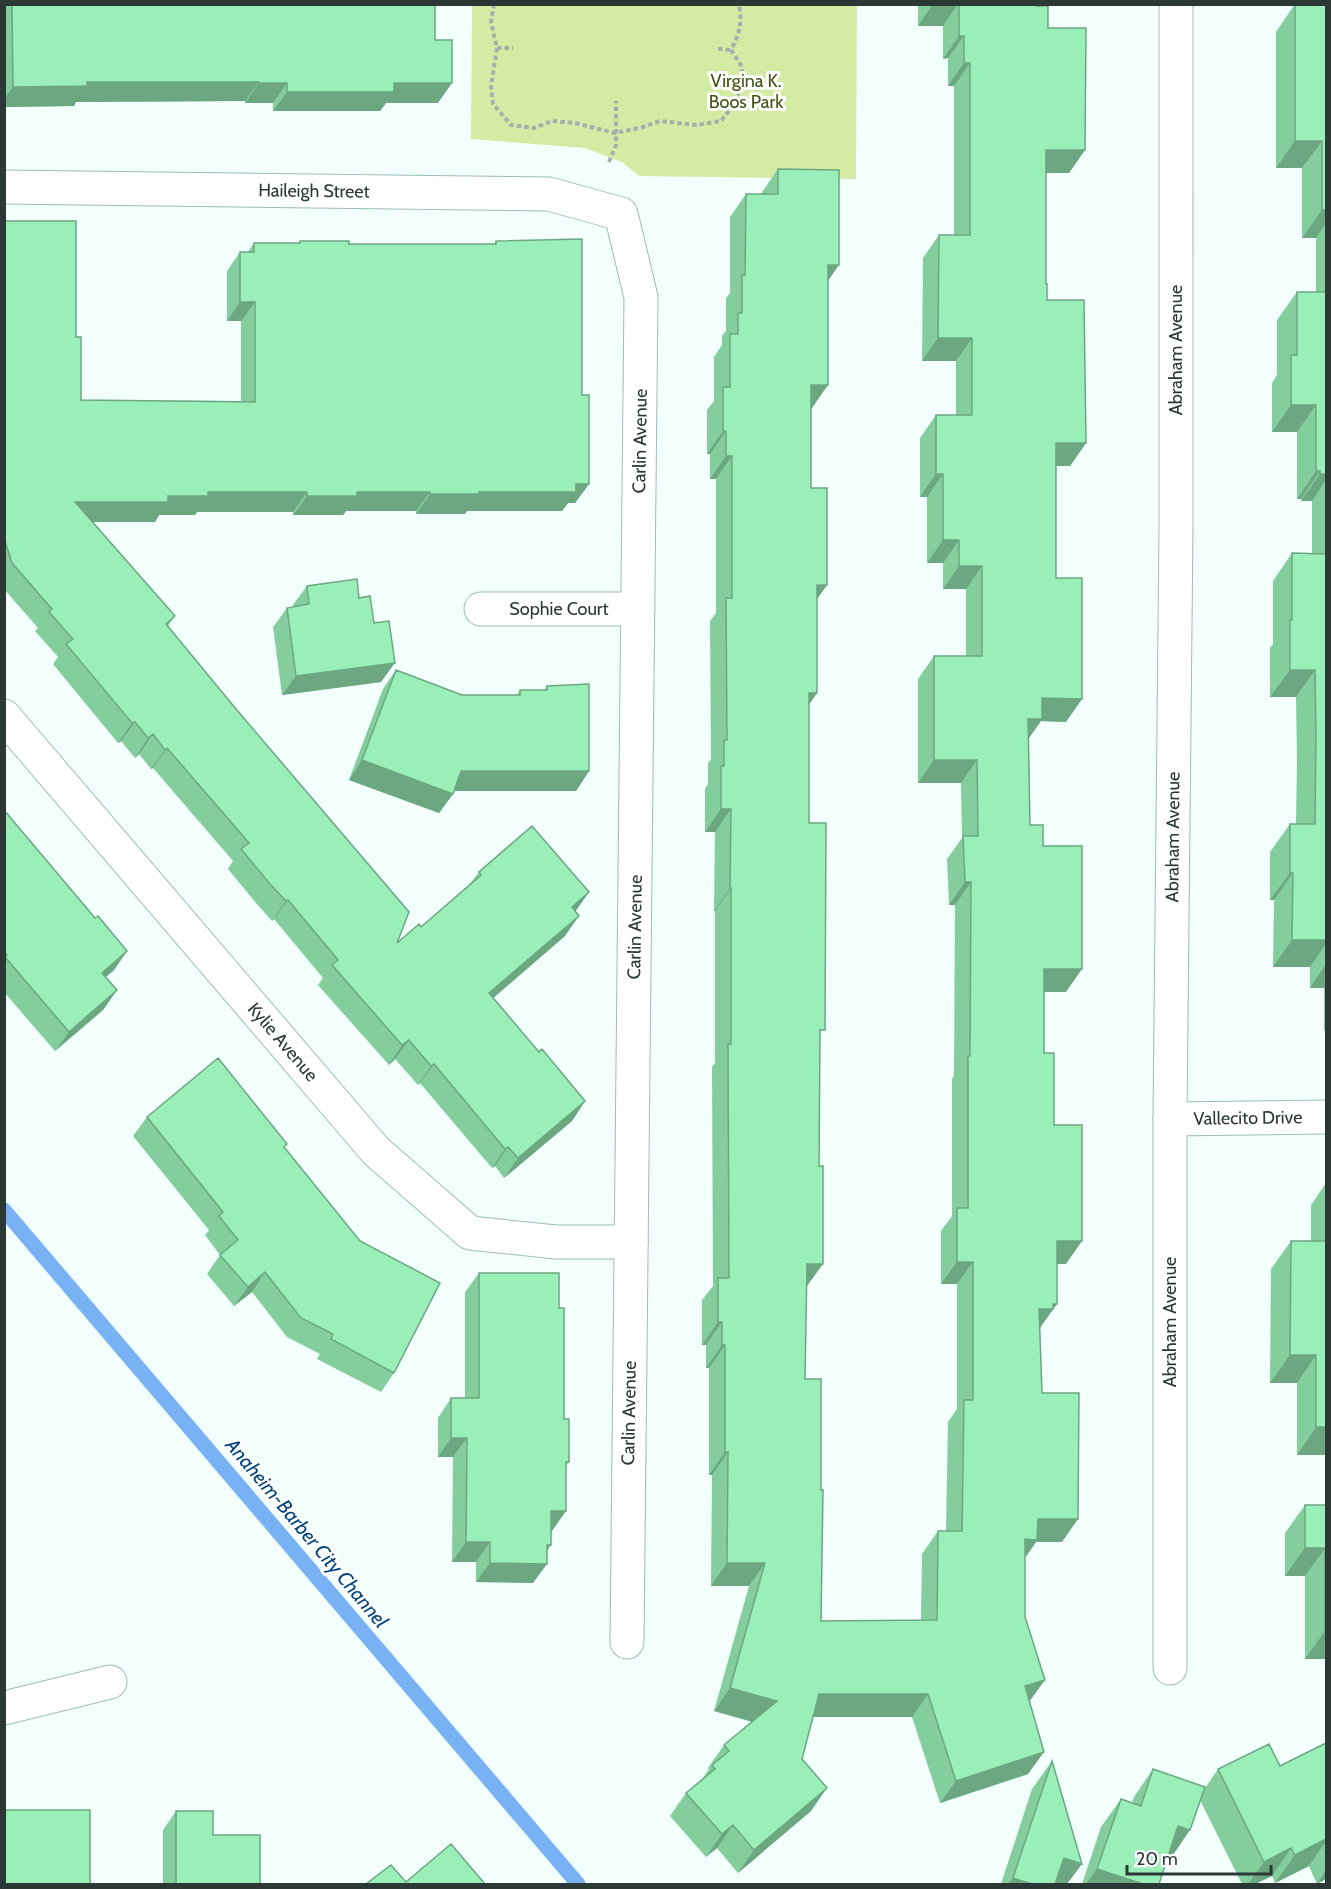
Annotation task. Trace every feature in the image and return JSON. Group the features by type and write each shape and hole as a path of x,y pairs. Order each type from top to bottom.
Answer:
{"street":[{"name":"Abraham Avenue","path":"1170,1668 1170,1119 1176,528 1176,4"},
{"name":"Haileigh Street","path":"4,187 549,194 621,214"},
{"name":"Carlin Avenue","path":"621,214 641,297 627,1642"},
{"name":"Sophie Court","path":"481,609 638,609"},
{"name":"Kylie Avenue","path":"4,716 376,1151 470,1233 556,1242 631,1242"},
{"name":"Vallecito Drive","path":"1170,1119 1326,1117"},
{"path":"4,1708 110,1682"}],"path":[{"path":"494,4 491,22 497,48 491,86 493,104 511,125 534,128 552,121 575,123 615,134 643,128 660,121 696,125 721,121 735,103 742,82 742,67 731,50"},
{"path":"731,50 739,35 741,16 739,4"},
{"path":"497,48 513,48"},
{"path":"718,49 731,50"},
{"path":"609,162 616,145 616,101"}],"green space":[{"name":"Virgina K. Boos Park","path":"472,5 857,5 856,179 639,176 622,162 585,148 471,139"}],"building":[{"path":"12,4 435,4 435,40 452,40 452,83 394,83 394,92 287,92 287,83 259,82 87,82 87,86 13,87"},
{"path":"959,4 1048,6 1048,28 1086,28 1085,150 1046,150 1047,300 1084,300 1086,443 1056,443 1056,578 1082,578 1082,699 1042,698 1042,719 1028,719 1030,825 1043,825 1043,846 1082,846 1082,969 1044,969 1044,1053 1054,1053 1054,1125 1082,1125 1082,1241 1057,1241 1057,1304 1053,1304 1053,1309 1039,1309 1042,1393 1079,1393 1078,1519 1038,1519 1037,1540 1025,1539 1025,1617 1045,1680 1025,1686 1044,1752 956,1781 928,1694 819,1694 802,1759 827,1788 754,1850 733,1825 722,1834 686,1793 715,1769 712,1765 729,1751 724,1745 777,1701 730,1688 765,1563 727,1563 728,1452 725,1452 725,1345 722,1345 722,1322 718,1322 718,1278 729,1278 728,1044 731,1044 731,809 721,809 721,766 724,766 724,740 727,740 726,598 732,598 732,456 726,456 726,431 723,431 723,387 730,387 730,334 738,334 738,313 742,313 746,194 778,194 778,169 839,170 839,265 828,265 828,385 811,385 811,488 827,488 827,585 817,585 817,693 809,693 809,823 826,823 825,1030 820,1030 819,1166 823,1166 823,1264 807,1264 805,1379 821,1379 821,1490 823,1490 821,1621 937,1620 938,1531 962,1531 964,1400 973,1400 973,1262 957,1262 957,1208 968,1208 971,882 965,882 963,836 978,836 977,760 934,760 934,656 982,656 982,566 959,566 959,540 943,540 943,474 936,474 936,415 972,415 972,338 938,338 939,235 970,235 970,63 964,63 964,36 959,36"},
{"path":"1295,4 1326,4 1326,210 1322,210 1322,141 1295,141"},
{"path":"4,221 76,221 76,337 81,337 81,400 255,402 255,302 240,302 240,252 254,252 254,243 349,241 349,244 496,244 496,241 582,239 582,395 589,395 589,484 576,484 576,492 430,494 430,492 357,492 357,496 307,496 307,492 208,492 208,496 168,496 168,502 75,502 175,616 166,624 409,912 397,943 419,924 421,927 481,875 479,872 532,826 589,892 572,907 579,916 489,993 539,1052 542,1049 585,1101 518,1158 508,1147 505,1149 434,1064 431,1066 409,1040 402,1045 332,965 338,960 288,900 286,901 270,884 241,849 249,843 167,748 165,750 153,734 148,738 135,722 132,723 66,644 73,639 49,612 52,609 12,563 4,542"},
{"path":"1297,292 1326,292 1326,474 1316,471 1316,405 1291,405 1291,355 1297,355"},
{"path":"1292,553 1326,554 1326,940 1292,940 1293,873 1290,873 1290,824 1315,824 1316,734 1315,670 1290,670"},
{"path":"357,579 359,598 370,596 374,623 389,621 395,663 296,676 287,608 309,604 307,586"},
{"path":"396,670 462,695 520,695 520,690 547,690 547,686 589,684 589,771 461,771 453,794 362,760"},
{"path":"4,810 95,918 98,916 127,951 102,973 117,990 69,1032 5,957 7,955 4,952"},
{"path":"218,1058 287,1144 284,1147 360,1241 440,1283 394,1373 331,1339 333,1334 301,1318 265,1272 248,1287 220,1255 238,1240 219,1216 223,1212 147,1117"},
{"path":"1291,1241 1326,1241 1326,1427 1316,1427 1316,1355 1290,1355"},
{"path":"479,1273 559,1273 559,1308 564,1308 564,1419 569,1419 569,1462 566,1462 566,1511 551,1511 551,1545 547,1545 547,1564 490,1563 490,1542 466,1542 467,1438 451,1438 451,1398 479,1398"},
{"path":"1305,1505 1326,1505 1326,1631 1325,1548 1305,1548"},
{"path":"1326,1743 1326,1839 1295,1855 1291,1848 1264,1862 1218,1769 1269,1744 1280,1766"},
{"path":"1052,1761 1082,1864 1064,1858 1055,1884 1032,1884 1013,1878"},
{"path":"1153,1769 1205,1787 1190,1830 1178,1826 1159,1884 1143,1884 1097,1869 1121,1799 1141,1806"},
{"path":"4,1810 90,1810 90,1884 4,1884"},
{"path":"176,1811 213,1811 213,1835 260,1835 260,1884 176,1884"},
{"path":"451,1844 485,1884 366,1884 391,1865 406,1882"}],"waterway":[{"name":"Anaheim-Barber City Channel","path":"4,1210 578,1884"}]}
